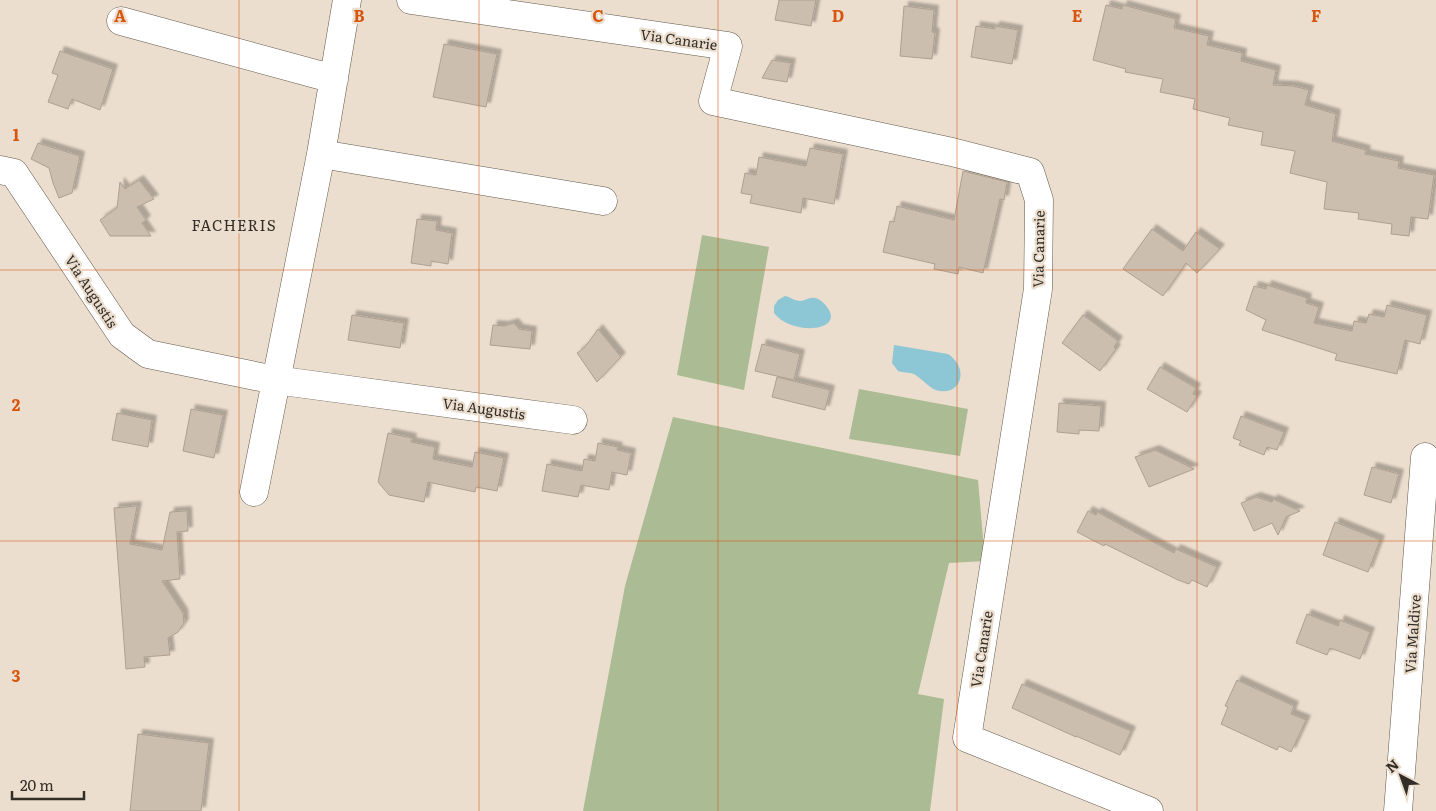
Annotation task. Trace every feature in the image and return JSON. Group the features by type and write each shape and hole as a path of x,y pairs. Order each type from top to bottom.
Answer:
{"street":[{"path":"254,492 321,154 347,0"},
{"name":"Via Canarie","path":"411,0 728,46 713,101 952,152 1030,172 1039,200 1038,288 967,738 1149,811"},
{"path":"121,21 334,79"},
{"path":"321,154 603,201"},
{"name":"Via Augustis","path":"0,170 14,172 122,335 148,354 275,380 573,420"},
{"name":"Via Maldive","path":"1398,811 1425,457"}],"green space":[{"path":"702,235 769,247 744,390 677,375"},
{"path":"859,389 968,409 960,456 849,439"},
{"path":"673,417 978,480 985,561 949,563 918,694 944,699 930,811 583,811 625,586"}],"water":[{"path":"785,296 798,301 813,298 819,299 827,307 831,315 829,322 823,326 803,328 782,320 774,313 774,306 778,300"},
{"path":"894,345 948,354 959,366 960,379 958,384 948,391 940,391 933,389 914,374 898,371 892,363"}],"building":[{"path":"779,0 816,0 811,26 775,20"},
{"path":"1106,5 1122,9 1123,5 1176,19 1174,28 1209,36 1207,45 1242,53 1241,61 1276,70 1273,85 1293,86 1309,90 1305,105 1336,114 1332,141 1366,150 1365,154 1399,161 1398,168 1434,175 1428,219 1411,217 1409,236 1391,234 1392,224 1358,219 1359,213 1324,209 1327,182 1290,173 1295,151 1261,145 1263,132 1228,125 1230,118 1193,109 1195,99 1160,92 1163,79 1125,72 1126,69 1093,60"},
{"path":"904,6 934,10 932,32 935,33 932,59 900,56"},
{"path":"976,26 995,29 995,26 1018,30 1012,64 971,57"},
{"path":"444,44 497,54 486,107 433,97"},
{"path":"60,51 113,69 100,110 72,99 68,109 48,102 58,75 52,73"},
{"path":"772,60 791,63 787,82 762,78"},
{"path":"38,143 80,156 72,193 59,198 49,168 31,159"},
{"path":"810,148 843,154 834,204 803,198 801,213 750,203 752,195 741,193 745,173 756,175 759,157 806,166"},
{"path":"963,171 1007,182 1004,200 1000,199 983,273 959,267 958,274 934,269 935,264 883,252 890,221 894,222 897,206 954,220"},
{"path":"139,180 154,199 137,207 146,220 142,223 151,236 110,236 100,220 117,208 120,182 125,189"},
{"path":"417,219 437,221 436,230 452,233 448,264 431,261 431,266 411,263"},
{"path":"1152,229 1183,251 1196,232 1220,249 1197,273 1186,263 1163,296 1123,269"},
{"path":"1267,285 1307,298 1306,303 1319,307 1314,323 1352,331 1354,321 1366,323 1369,314 1384,317 1387,305 1427,315 1420,344 1405,340 1397,374 1335,360 1337,354 1262,330 1266,320 1246,310 1254,286 1266,289"},
{"path":"352,315 404,323 400,348 348,340"},
{"path":"1083,315 1118,341 1114,347 1116,349 1100,371 1062,343"},
{"path":"514,323 519,329 532,331 530,349 490,345 493,325 504,326"},
{"path":"598,329 621,357 597,382 577,353 585,347"},
{"path":"762,344 800,354 794,380 755,371"},
{"path":"1160,367 1196,388 1193,394 1197,396 1187,412 1147,389"},
{"path":"777,377 830,390 825,410 772,397"},
{"path":"1059,403 1101,406 1099,431 1079,430 1079,434 1057,432"},
{"path":"191,409 223,415 214,458 183,451"},
{"path":"117,413 152,420 148,447 112,440"},
{"path":"1241,416 1284,432 1277,450 1267,447 1264,455 1239,445 1241,441 1233,438"},
{"path":"388,433 412,438 411,442 435,447 433,459 472,467 475,452 504,458 497,491 476,487 475,492 428,482 424,502 389,495 378,482"},
{"path":"598,443 618,447 617,450 631,453 627,475 612,472 609,490 581,485 578,497 542,491 547,464 582,471 584,459 595,461"},
{"path":"1155,450 1194,469 1149,487 1135,457"},
{"path":"1372,467 1399,474 1391,503 1364,495"},
{"path":"1256,497 1272,502 1273,499 1300,511 1286,517 1278,535 1272,523 1254,531 1241,503"},
{"path":"137,506 130,544 162,550 170,512 187,511 188,531 177,532 180,579 162,581 183,613 184,623 178,632 168,638 170,655 144,657 145,667 126,669 114,508"},
{"path":"1088,511 1096,515 1097,512 1174,553 1176,549 1217,567 1207,587 1192,580 1189,584 1178,580 1077,532"},
{"path":"1335,522 1380,540 1368,572 1323,555"},
{"path":"1307,614 1338,626 1340,620 1370,632 1360,659 1330,648 1327,655 1296,643"},
{"path":"1237,680 1294,706 1291,714 1306,720 1291,752 1279,746 1277,750 1221,724 1228,707 1225,706"},
{"path":"1022,684 1131,731 1120,755 1012,708"},
{"path":"138,734 209,743 201,811 130,811"}],"district":[{"name":"FACHERIS","path":"234,224"}]}
